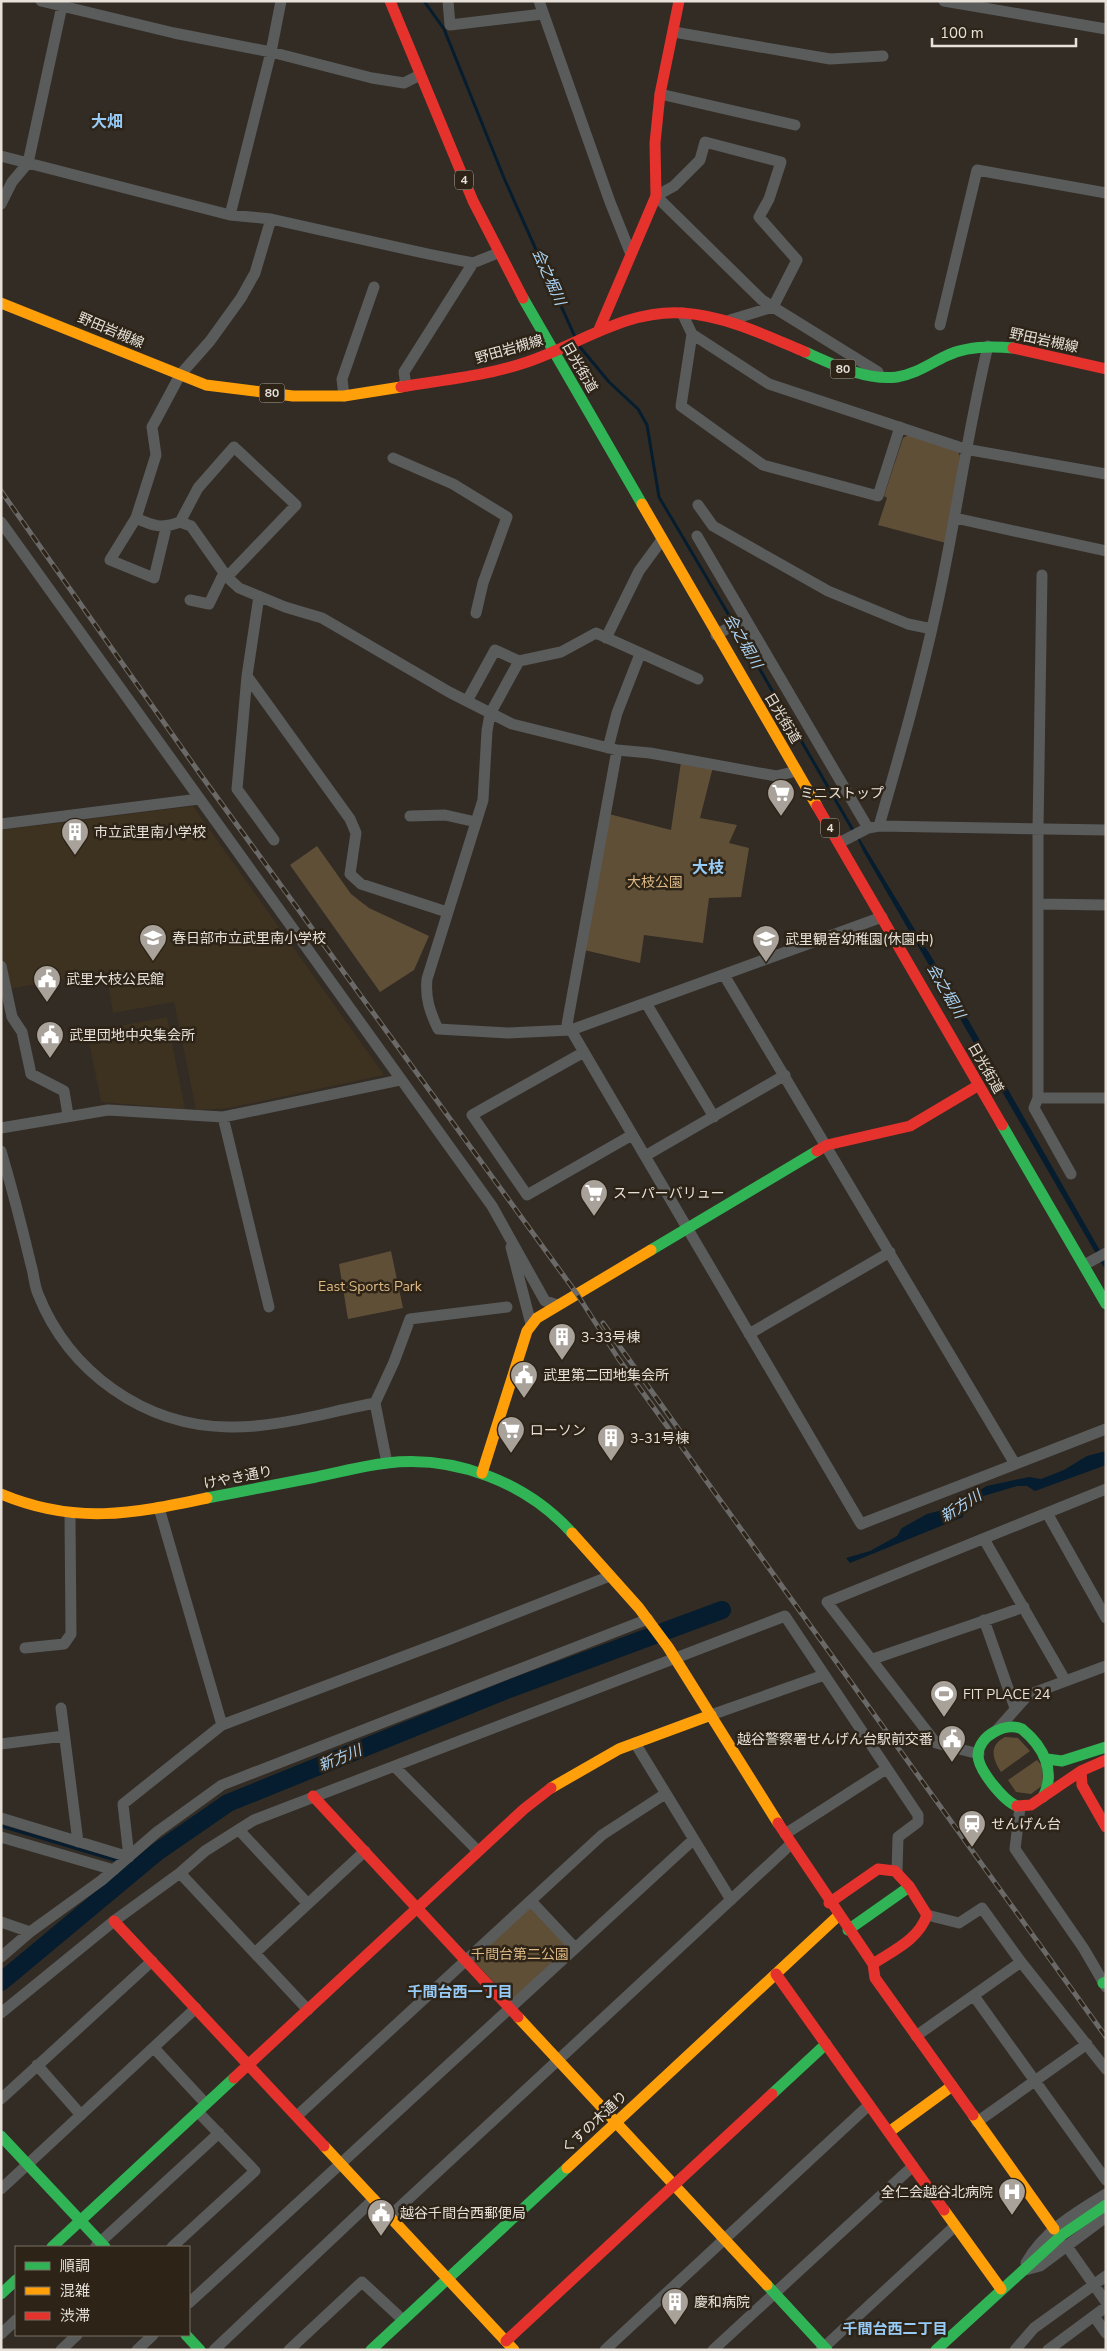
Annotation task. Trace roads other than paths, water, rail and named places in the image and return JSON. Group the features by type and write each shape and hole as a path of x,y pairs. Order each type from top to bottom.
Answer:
{"main road":[{"name":"日光街道","path":"390,1 473,201 498,254 662,541 721,632 797,771 844,840 882,917 1106,1304"},
{"path":"598,332 630,252 656,196 655,143 660,94 679,1"},
{"name":"野田岩槻線","path":"1,303 206,384 293,396 344,396 489,372 524,363 573,345 598,332 638,317 682,313 741,325 844,369 865,375 886,377 918,371 947,355 988,346 1014,348 1106,369"},
{"path":"482,1473 521,1348 531,1324 558,1305 827,1145 910,1126 979,1085"},
{"name":"けやき通り","path":"1,1494 44,1510 70,1515 108,1516 159,1508 387,1463 434,1463 482,1473 529,1495 551,1512 610,1576 650,1622 668,1647 829,1903 873,1964 875,1978 1054,2229"},
{"path":"53,2246 524,1809 556,1785 591,1764 635,1742 710,1715"},
{"path":"1047,1794 1051,1778 1047,1759 1022,1729 1012,1727 994,1732 982,1744 979,1754 980,1764 1009,1803 1025,1806 1047,1794 1081,1771 1106,1760"},
{"path":"1047,1759 1062,1761 1106,1747"},
{"path":"1081,1771 1082,1785 1106,1827"},
{"path":"1047,1794 1075,1793 1090,1801"},
{"path":"313,1796 416,1909 725,2238 824,2349"},
{"path":"829,1903 878,1870 886,1869 897,1872 909,1888 928,1915 925,1924 917,1934 873,1964"},
{"path":"848,1930 909,1888"},
{"name":"くすの木通り","path":"371,2350 838,1916"},
{"path":"114,1921 514,2350"},
{"path":"776,1974 1001,2289"},
{"path":"506,2341 826,2044"},
{"path":"889,2132 952,2086"},
{"path":"1,2136 80,2221 100,2246"},
{"path":"936,2350 1021,2271 1078,2223 1106,2204"},
{"path":"1,2294 15,2281"},
{"path":"187,2336 200,2350"}],"street":[{"path":"41,1 62,4 174,33 271,52 372,78 404,83 420,75"},
{"path":"230,214 271,52 281,1"},
{"path":"448,1 450,25 542,14"},
{"path":"539,1 542,14 610,202 630,252"},
{"path":"944,1 1106,29"},
{"path":"1,204 7,182 28,163 62,4"},
{"path":"674,32 830,58 883,56"},
{"path":"660,94 795,125"},
{"path":"727,321 773,308 797,260 759,217 769,199 781,162 705,142 700,160 674,186 656,196 762,300 773,308 886,377"},
{"path":"1,156 230,214 271,219 473,262 498,254"},
{"path":"940,325 976,170 1106,192"},
{"path":"166,528 154,578 110,560 136,518 156,455 152,427 180,375 210,341 241,298 255,273 271,219"},
{"path":"406,386 404,372 473,262"},
{"path":"344,396 342,379 374,287"},
{"path":"682,313 692,334 769,384 965,448 1106,474"},
{"path":"692,334 682,406 763,465 878,496 900,427"},
{"path":"871,827 932,629 955,518 965,448 988,346"},
{"path":"136,518 153,526 166,528 180,522 198,488 234,446 296,505 226,575 209,604 190,600"},
{"path":"393,458 453,484 507,517 483,583 476,612"},
{"path":"698,505 713,526 828,591 908,624 932,629"},
{"path":"955,518 1106,551"},
{"path":"1,522 506,1228 545,1301 558,1305"},
{"path":"180,522 191,526 226,575 239,588 330,622 466,701 512,724 536,732 613,749 650,753 776,776 797,771"},
{"path":"697,536 743,619 871,827"},
{"path":"606,638 639,571 662,541"},
{"path":"1042,575 1038,830 1038,1098 1034,1108 1071,1174"},
{"path":"259,596 247,676 237,789 274,840"},
{"path":"721,632 743,619"},
{"path":"466,701 495,650 518,661 561,652 596,633 698,679"},
{"path":"640,654 617,713 569,1030 584,1052 861,1524 1106,1429"},
{"path":"518,661 490,714 487,731 484,800 447,912 428,979 426,992 429,1008 438,1029 508,1032 569,1030 882,917"},
{"path":"247,676 350,819 356,833 350,874 361,884 447,912"},
{"path":"1,824 199,799"},
{"path":"410,816 445,815 476,822"},
{"path":"844,840 871,827 1106,830"},
{"path":"1039,904 1106,905"},
{"path":"1,966 12,1017 22,1032 31,1074 64,1091 68,1115"},
{"path":"724,974 1015,1464"},
{"path":"646,1003 714,1116"},
{"path":"584,1052 472,1115 527,1195 632,1135"},
{"path":"645,1156 785,1075"},
{"path":"1,1128 68,1115 108,1110 223,1117 400,1080"},
{"path":"1038,1098 1106,1098"},
{"path":"223,1117 269,1306"},
{"path":"1,1151 38,1294 53,1326 78,1360 116,1392 159,1414 190,1424 229,1427 266,1424 375,1403"},
{"path":"506,1228 531,1324"},
{"path":"749,1334 890,1252"},
{"path":"1084,1265 1101,1256"},
{"path":"387,1463 375,1403 394,1362 410,1318 507,1307"},
{"path":"979,1754 936,1743 873,1659 827,1602 1106,1490"},
{"path":"159,1508 222,1725"},
{"path":"1047,1513 1106,1618"},
{"path":"25,1648 64,1644 71,1634 70,1515"},
{"path":"984,1539 1065,1680"},
{"path":"129,1857 123,1804 222,1725 610,1576"},
{"path":"873,1659 1024,1606"},
{"path":"1,2013 204,1851 254,1820 785,1616 918,1815 918,1822 898,1837 897,1872"},
{"path":"984,1620 1014,1708"},
{"path":"1,1956 30,1932 114,1870 157,1832 222,1785 650,1622"},
{"path":"994,1732 1014,1708 1028,1695 1106,1666"},
{"path":"710,1715 824,1675"},
{"path":"61,1708 78,1842"},
{"path":"1,1744 64,1736"},
{"path":"635,1742 731,1900"},
{"path":"394,1766 478,1852"},
{"path":"785,1834 886,1769"},
{"path":"297,2116 602,1835 665,1794"},
{"path":"1025,1806 1015,1849 1084,1949 1105,1984"},
{"path":"1,1818 129,1857"},
{"path":"239,1830 308,1904"},
{"path":"1,1837 114,1870"},
{"path":"190,2302 693,1840"},
{"path":"390,2216 791,1844"},
{"path":"256,1952 365,1851"},
{"path":"180,1872 308,2010"},
{"path":"531,1901 576,1948"},
{"path":"928,1915 959,1922 982,1908 1021,1962 1106,2069"},
{"path":"1,1922 30,1932"},
{"path":"1,2099 152,1961"},
{"path":"916,2036 1021,1962"},
{"path":"974,1996 1106,2180"},
{"path":"1,2189 196,2008"},
{"path":"977,2122 1087,2044"},
{"path":"154,2048 202,2108 219,2133 255,2171 173,2246"},
{"path":"37,2065 81,2115"},
{"path":"605,2350 869,2105"},
{"path":"100,2246 219,2133"},
{"path":"713,2350 913,2166"},
{"path":"1021,2271 1036,2245 1054,2229 1106,2194"},
{"path":"214,2350 374,2199"},
{"path":"1021,2271 1040,2266 1106,2217"},
{"path":"824,2349 956,2226"},
{"path":"1066,2245 1106,2302"},
{"path":"1015,2350 1034,2328 1106,2276"},
{"path":"289,2350 362,2282 403,2320"},
{"path":"1048,2350 1106,2307"},
{"path":"1094,2316 1106,2333"},
{"path":"1,2334 15,2321"},
{"path":"61,2350 76,2336"},
{"path":"137,2350 152,2336"}],"water":[{"path":"852,826 946,981 1106,1261 1106,1271 863,851"},
{"path":"1106,1451 1106,1465 1035,1491 1027,1486 1017,1486 977,1498 964,1509 963,1517 850,1563 846,1558 870,1551 897,1536 902,1528 927,1514 946,1509 987,1486 1029,1477 1041,1479 1064,1470 1087,1456"}],"waterway":[{"name":"会之堀川","path":"424,1 444,29 504,178 575,337"},
{"name":"会之堀川","path":"580,347 609,382 638,409 647,425 659,497 733,622"},
{"name":"会之堀川","path":"736,628 854,832"},
{"name":"新方川","path":"1,1982 157,1852 228,1803 509,1689 722,1610"},
{"path":"1,1826 118,1861"},
{"path":"126,1864 142,1866"}],"railway":[{"path":"1,491 203,778 577,1294 618,1358 1106,2037"},
{"path":"603,1323 680,1431"}],"place":[{"name":"ミニストップ","path":"781,817"},
{"name":"市立武里南小学校","path":"75,856"},
{"name":"春日部市立武里南小学校","path":"153,962"},
{"name":"武里観音幼稚園(休園中)","path":"766,963"},
{"name":"武里大枝公民館","path":"47,1003"},
{"name":"武里団地中央集会所","path":"50,1059"},
{"name":"スーパーバリュー","path":"594,1217"},
{"name":"3-33号棟","path":"562,1361"},
{"name":"武里第二団地集会所","path":"524,1399"},
{"name":"ローソン","path":"511,1454"},
{"name":"3-31号棟","path":"611,1462"},
{"name":"FIT PLACE 24","path":"944,1718"},
{"name":"越谷警察署せんげん台駅前交番","path":"952,1763"},
{"name":"せんげん台","path":"972,1848"},
{"name":"全仁会越谷北病院","path":"1012,2216"},
{"name":"越谷千間台西郵便局","path":"381,2237"},
{"name":"慶和病院","path":"675,2326"}],"district":[{"name":"大畑","path":"107,121"},
{"name":"大枝","path":"708,867"},
{"name":"千間台西一丁目","path":"460,1992"},
{"name":"千間台西二丁目","path":"895,2329"}],"park label":[{"name":"大枝公園","path":"655,882"},
{"name":"East Sports Park","path":"370,1286"},
{"name":"千間台第二公園","path":"520,1954"}]}
